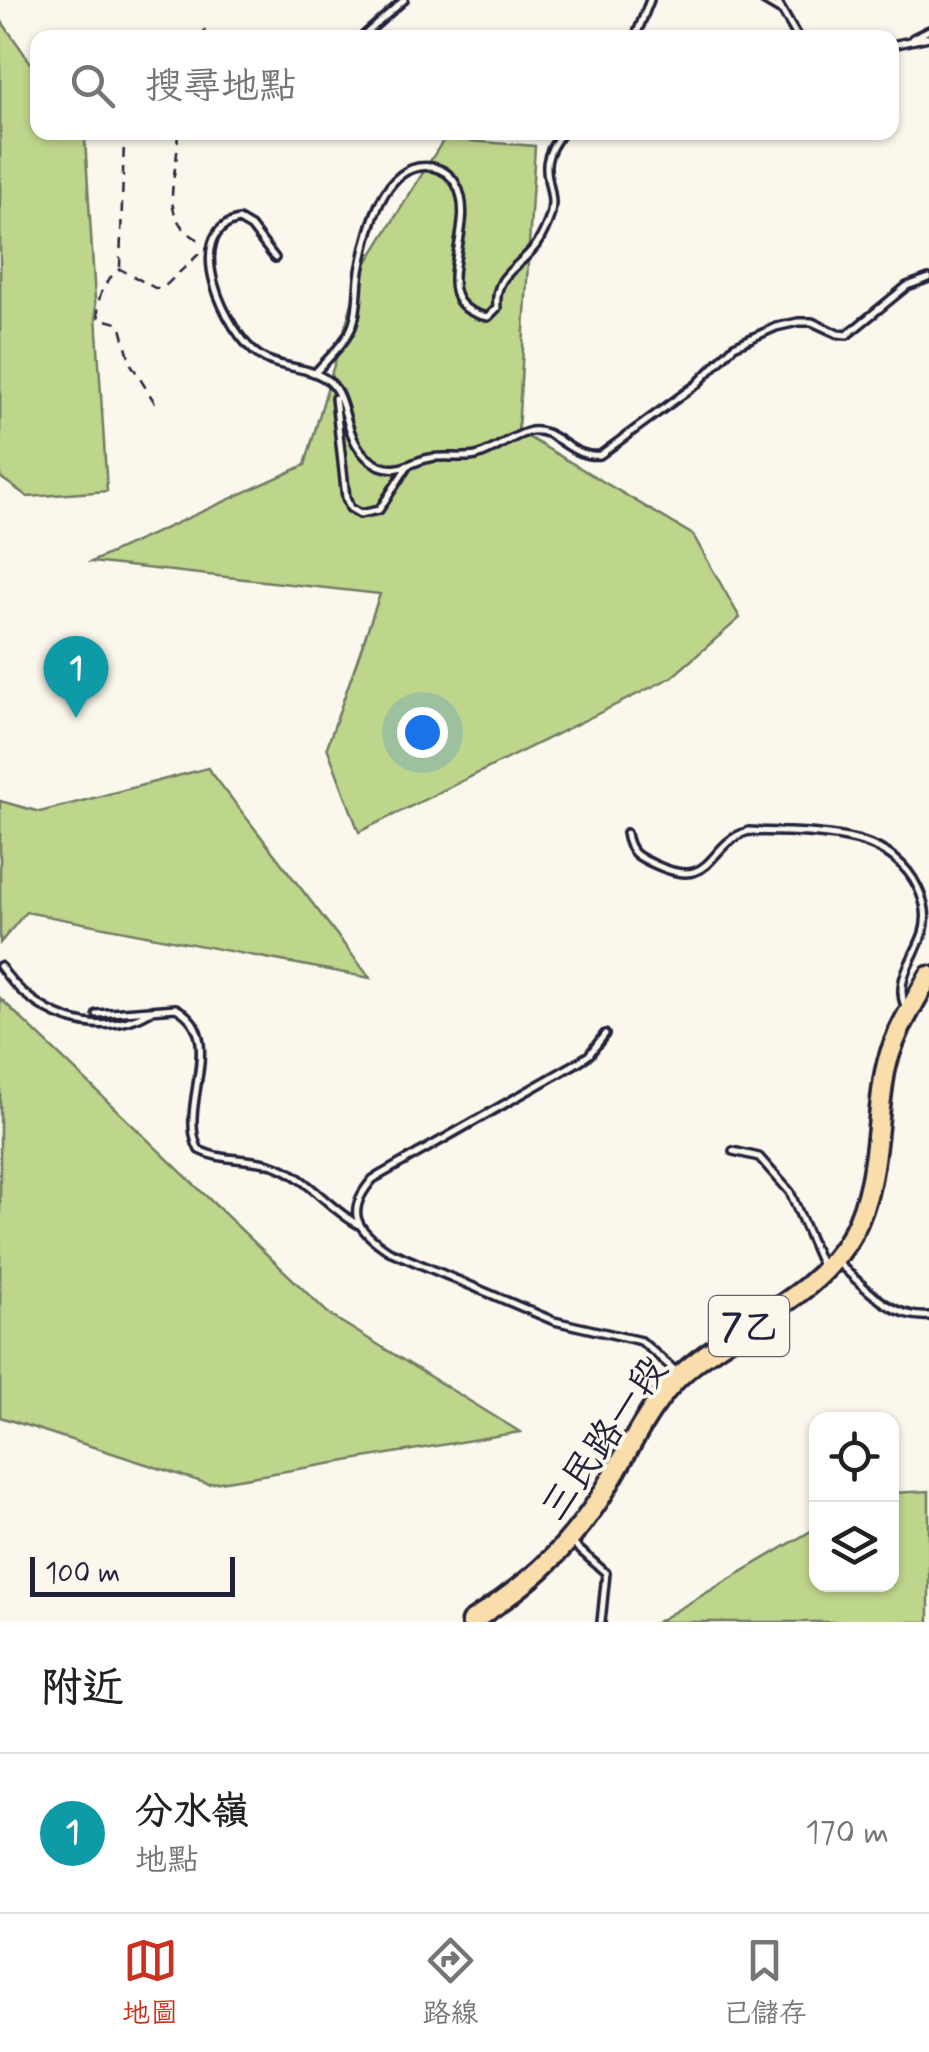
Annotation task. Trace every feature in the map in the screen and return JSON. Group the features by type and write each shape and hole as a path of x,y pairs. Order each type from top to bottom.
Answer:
{"main road":[{"name":"三民路一段","path":"471,1622 526,1586 569,1542 652,1412 680,1376 707,1353 796,1295 850,1239 872,1182 886,1072 898,1032 929,976"}],"lane":[{"path":"370,30 404,0"},
{"path":"638,30 650,0"},
{"path":"762,0 783,12"},
{"path":"776,0 793,30"},
{"path":"910,40 929,30"},
{"path":"899,43 929,38"},
{"path":"315,373 352,328 364,254 383,198 397,175 428,166 447,172 454,181 464,211 452,286 468,308 488,316 497,308 496,295 506,274 530,254 547,226 552,213 546,162 557,140"},
{"path":"275,258 251,228 239,220 226,223 216,233 212,244 218,298 226,320 244,343 263,358 315,373 333,385 349,431 362,451 376,464 392,470 436,457 477,456 535,430 545,432 574,452 600,455 696,384 734,346 798,322 812,322 847,335 906,286 929,278"},
{"path":"333,385 350,508 360,514 379,510 407,468"},
{"path":"626,833 628,847 637,857 669,872 691,875 706,868 738,834 749,831 863,841 882,848 914,880 925,904 922,936 902,984 901,997 908,1014"},
{"path":"0,966 24,995 54,1015 106,1024 136,1020 154,1010"},
{"path":"97,1014 176,1008 196,1027 200,1059 194,1126 199,1150 220,1157 266,1162 285,1170 389,1251 554,1321 641,1340 680,1376"},
{"path":"359,1225 356,1208 360,1194 373,1179 575,1064 605,1034"},
{"path":"733,1151 759,1157 790,1192 829,1265 896,1311 929,1316"},
{"path":"569,1542 606,1573 601,1622"}],"path":[{"path":"177,140 170,182 172,202 186,232 212,244"},
{"path":"124,141 120,269 106,283 97,314 122,328 131,364 155,403"},
{"path":"120,269 162,288 212,244"}],"green space":[{"path":"0,19 30,62 30,140 85,140 107,491 28,497 0,477"},
{"path":"443,140 535,146 518,431 693,535 740,618 672,677 359,832 327,747 380,594 91,562 305,465 361,272"},
{"path":"208,768 370,978 26,912 0,943 0,801 40,812"},
{"path":"0,998 330,1315 520,1432 208,1484 0,1417"},
{"path":"929,1491 929,1622 657,1622 809,1532 809,1592 899,1592 899,1493"}],"place":[{"name":"分水嶺","path":"76,718"}]}
